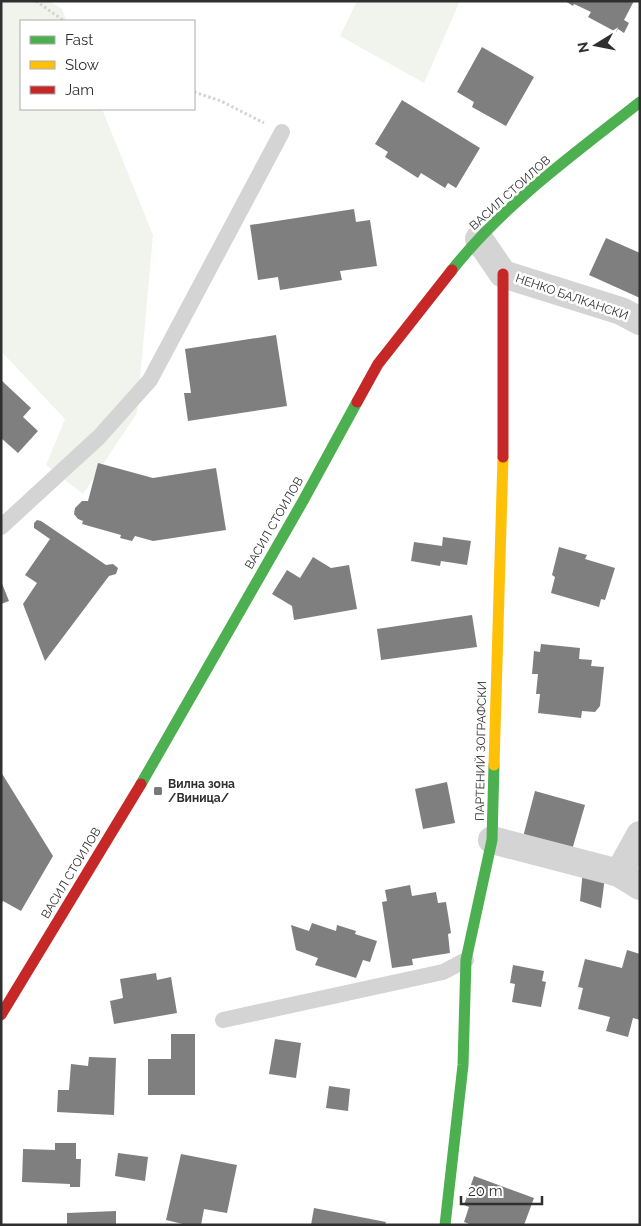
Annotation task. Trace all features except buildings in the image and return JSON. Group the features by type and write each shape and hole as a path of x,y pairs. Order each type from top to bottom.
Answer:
{"street":[{"name":"ВАСИЛ СТОИЛОВ","path":"1,1014 145,777 303,501 378,364 457,263 479,239 530,189 640,102"},
{"path":"479,239 503,274"},
{"name":"НЕНКО БАЛКАНСКИ","path":"503,274 621,311 640,321"},
{"name":"ПАРТЕНИЙ ЗОГРАФСКИ","path":"445,1225 463,1065 466,960 492,840 503,439 503,274"},
{"path":"492,840 629,880 640,835"}],"lane":[{"path":"1,528 99,437 150,380 282,132"},
{"path":"222,1020 443,972 466,960"}],"path":[{"path":"36,1 63,20"},
{"path":"195,92 221,100 282,132"}],"shaded area":[{"path":"1,1 50,1 62,9 67,20 20,20 20,110 102,110 153,235 137,413 83,494 46,465 65,419 1,351"},
{"path":"357,1 460,1 424,83 340,36"}],"traffic: fast":[{"path":"452,270 472,246 517,202 565,161 640,102"},
{"path":"141,784 303,501 357,402"},
{"path":"445,1225 463,1065 466,960 492,840 494,765"}],"traffic: slow":[{"path":"494,765 503,457"}],"traffic: jam":[{"path":"357,402 378,364 452,270"},
{"path":"503,274 503,457"},
{"path":"1,1015 141,784"}],"place":[{"name":"Вилна зона /Виница/","path":"158,791"}]}
